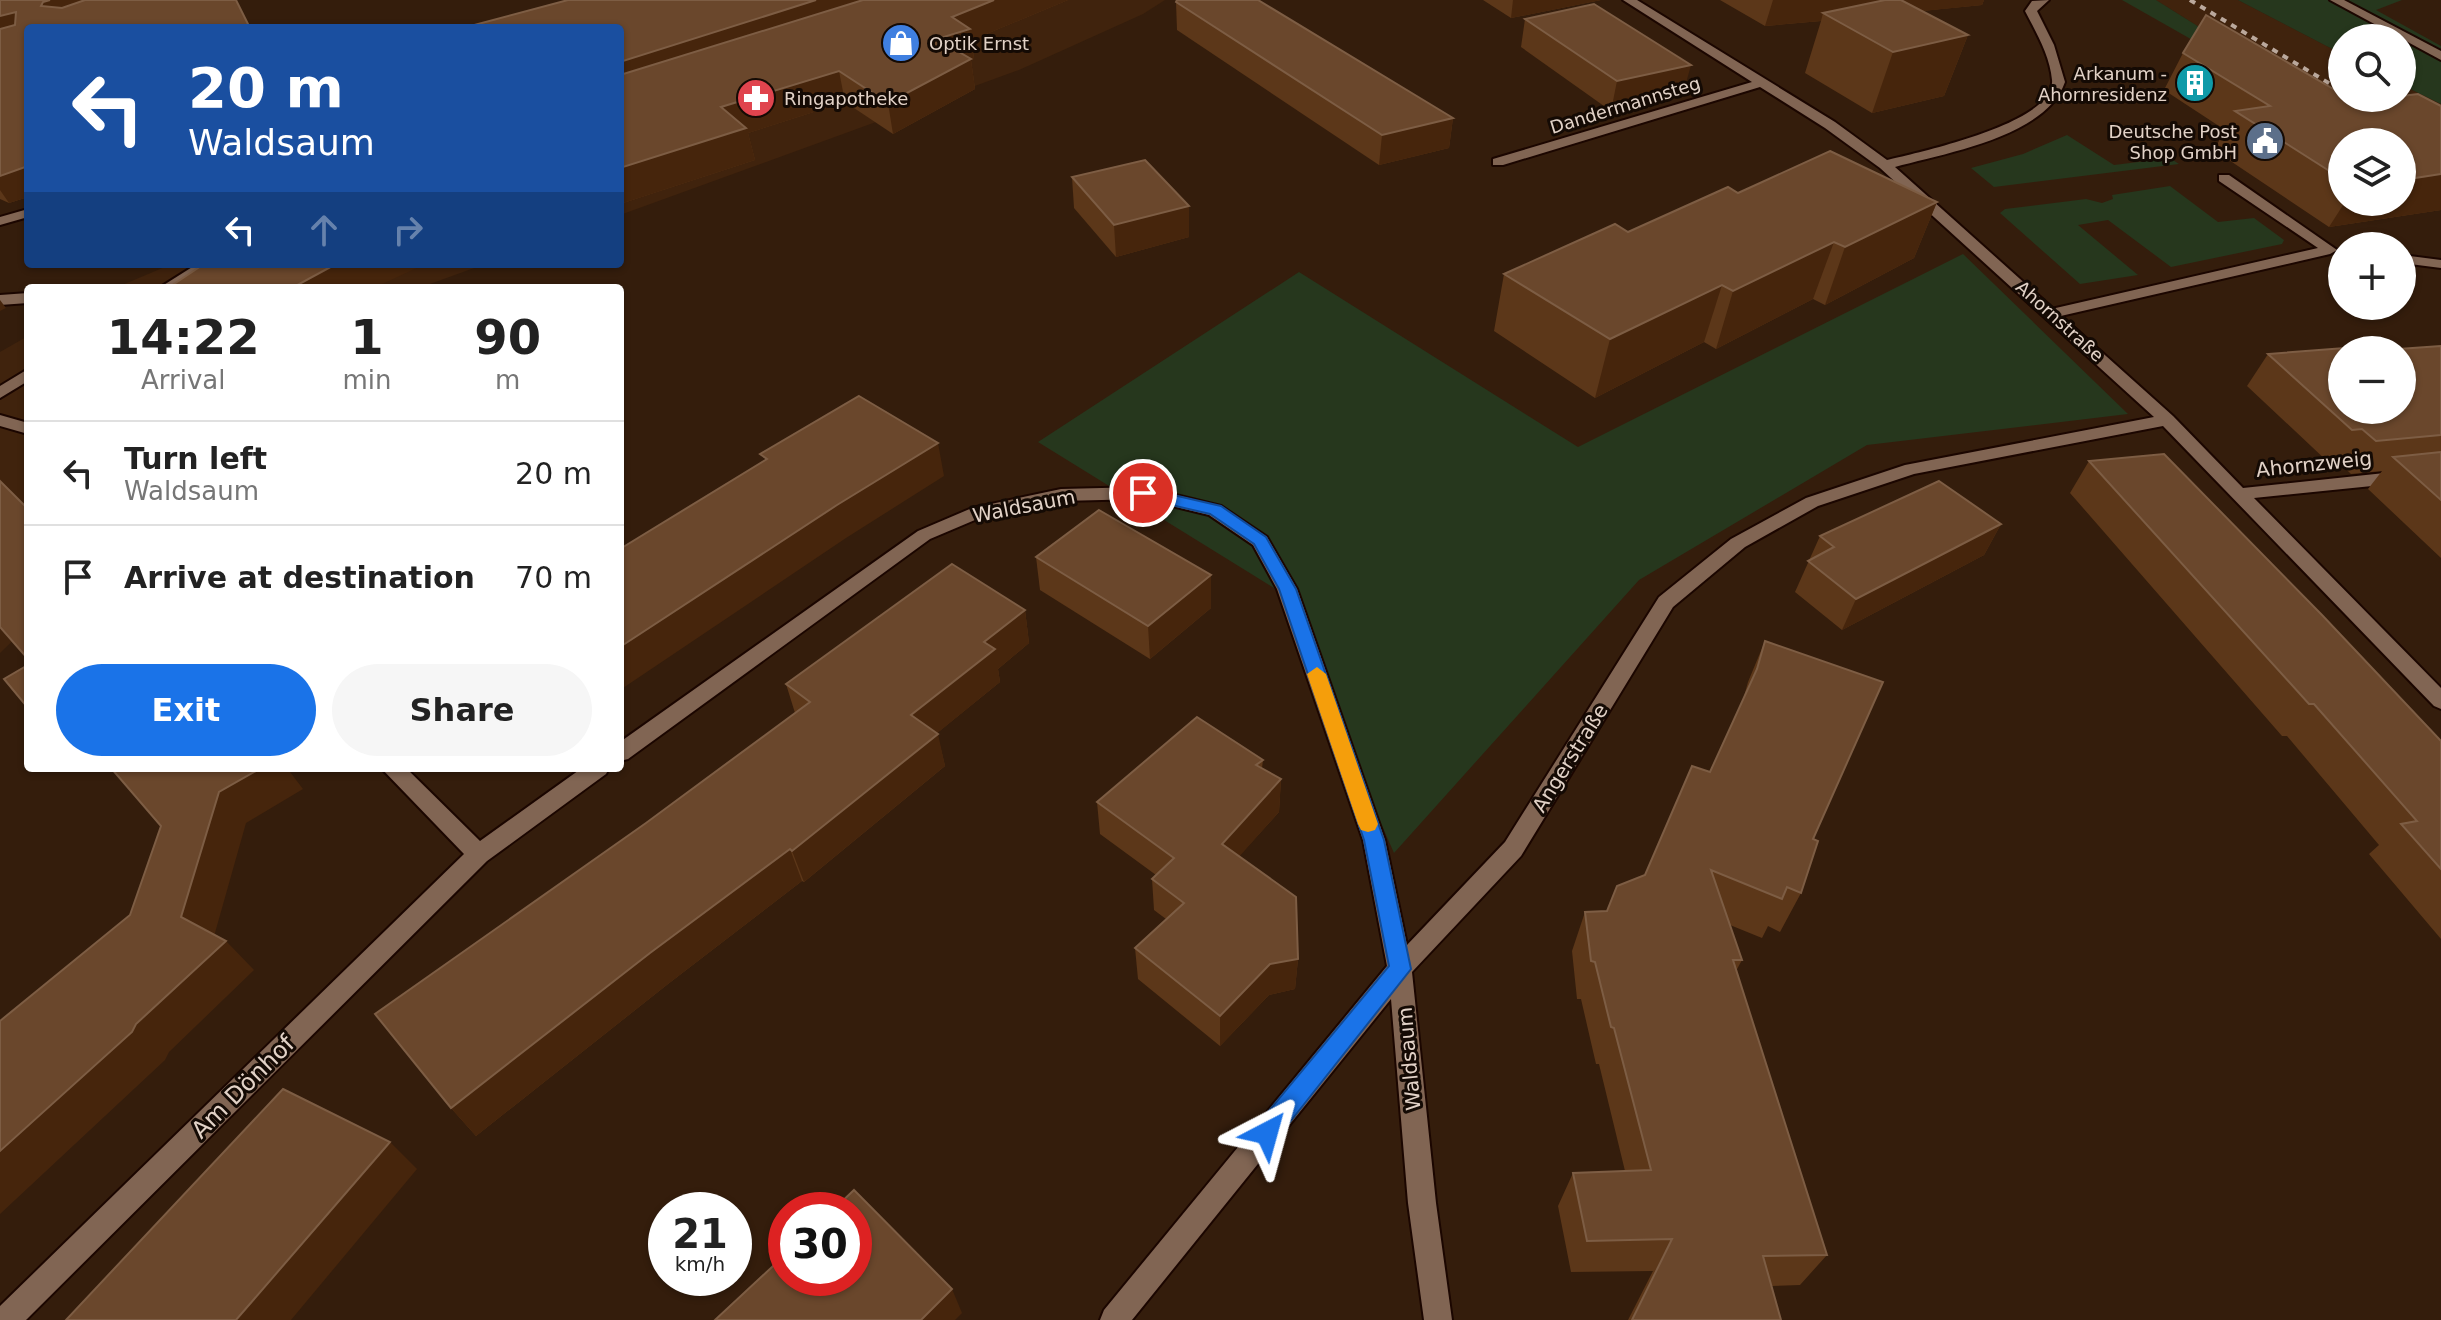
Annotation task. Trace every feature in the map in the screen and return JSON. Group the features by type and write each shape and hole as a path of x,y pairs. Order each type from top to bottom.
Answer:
{"street":[{"name":"Ahornstraße","path":"1629,0 1830,125 1885,165 2167,420 2441,701"},
{"path":"1885,165 1996,132 2030,117 2051,101 2059,82 2048,45 2031,11 2036,3 2043,0"},
{"path":"2336,0 2441,56"},
{"name":"Dandermannsteg","path":"1498,162 1763,82"},
{"path":"2224,178 2328,245"},
{"path":"0,221 24,214"},
{"path":"2052,313 2328,252"},
{"path":"2416,261 2441,264"},
{"path":"174,284 201,268"},
{"path":"0,300 24,298"},
{"path":"0,393 24,377"},
{"path":"0,420 24,428"},
{"name":"Angerstraße","path":"1114,1320 1400,969 1513,849 1666,602 1738,543 1812,502 1911,469 2167,420"},
{"name":"Ahornzweig","path":"2239,494 2441,473"},
{"name":"Waldsaum","path":"624,750 924,535 978,512 1061,495 1143,493 1215,510 1260,541 1287,589 1374,840 1400,969 1422,1203 1438,1320"},
{"path":"396,772 479,854 592,772"},
{"name":"Am Dönhof","path":"6,1320 479,854"}],"shaded area":[{"path":"784,0 1165,0 1143,14 1019,70 624,214 624,71"},
{"path":"2156,0 2238,0 2328,47 2328,112 2416,112 2416,92 2441,104 2441,207 2416,165 2416,128 2328,129 2247,57"},
{"path":"162,268 474,268 430,284 124,284"},
{"path":"24,338 24,630 0,653 0,352"}],"green space":[{"path":"2122,0 2156,0 2247,57 2196,42"},
{"path":"2238,0 2402,0 2376,10 2401,24 2328,24 2328,47"},
{"path":"2416,32 2441,46 2441,104 2416,92"},
{"path":"2067,135 2114,165 2170,158 2179,164 1994,187 1971,168 2023,154"},
{"path":"2170,186 2218,222 2254,218 2284,240 2282,244 2171,267 2108,220 2078,225 2138,275 2080,284 2000,213 2005,209 2086,199 2102,203 2113,199 2112,195"},
{"path":"1963,254 2128,414 1867,445 1639,580 1394,853 1279,591 1038,442 1299,272 1578,447"}],"building":[{"path":"0,0 50,0 41,6 62,8 85,0 236,0 248,24 24,24 24,167 0,176 0,29 15,25 16,12 0,16"},
{"path":"568,0 816,0 624,61 624,24 478,24"},
{"path":"863,0 994,0 952,17 970,29 937,39 971,59 888,103 839,71 721,107 746,128 624,167 624,74"},
{"path":"1177,0 1258,0 1453,118 1382,135"},
{"path":"1885,0 1901,0 1968,35 1893,52 1823,13"},
{"path":"1594,4 1691,65 1617,81 1525,19"},
{"path":"2206,15 2328,86 2328,112 2416,112 2418,94 2441,106 2441,174 2416,178 2416,128 2328,128 2328,170 2235,111 2270,106 2183,53"},
{"path":"1830,151 1937,202 1845,247 1834,242 1733,291 1722,285 1610,339 1504,274 1615,224 1628,232 1728,187 1738,193"},
{"path":"1145,160 1189,206 1114,225 1072,177"},
{"path":"198,268 329,268 299,284 174,284"},
{"path":"2441,346 2441,435 2376,441 2362,429 2352,430 2345,424 2416,424 2416,348"},
{"path":"2328,349 2328,408 2268,354"},
{"path":"859,396 938,443 624,644 624,547 767,459 760,454"},
{"path":"2441,452 2441,500 2393,457"},
{"path":"2164,454 2441,741 2441,869 2401,824 2417,821 2314,704 2309,704 2089,461"},
{"path":"0,481 24,505 24,654 0,627"},
{"path":"1939,481 2001,524 1856,599 1808,561 1834,547 1820,536"},
{"path":"1099,510 1211,575 1148,626 1036,557"},
{"path":"952,564 1025,610 984,642 995,649 911,715 938,734 792,851 790,849 650,953 451,1108 375,1014 646,823 810,702 786,684"},
{"path":"1765,641 1883,682 1813,839 1818,841 1801,893 1787,887 1782,899 1711,870 1742,960 1733,960 1827,1255 1763,1256 1781,1320 1632,1320 1672,1239 1587,1241 1573,1173 1651,1170 1614,1028 1611,1027 1595,962 1591,961 1585,912 1607,911 1617,886 1645,875 1692,766 1710,772 1757,669"},
{"path":"24,667 24,703 4,679"},
{"path":"1197,717 1263,760 1256,765 1281,779 1222,844 1296,897 1298,959 1270,964 1220,1016 1135,948 1184,903 1152,879 1174,858 1097,802"},
{"path":"114,772 254,772 219,792 181,917 226,941 136,1024 132,1032 0,1151 0,1021 130,915 161,826"},
{"path":"283,1089 390,1142 236,1320 66,1320"},
{"path":"872,1208 952,1289 921,1320 715,1320 741,1296 752,1296 752,1286 768,1271 768,1296 872,1296"}],"railway":[{"path":"2190,0 2328,83"}],"slow traffic":[{"path":"1317,674 1368,824"}],"place":[{"name":"Optik Ernst","path":"901,43"},
{"name":"Arkanum - Ahornresidenz","path":"2195,83"},
{"name":"Ringapotheke","path":"756,98"},
{"name":"Deutsche Post Shop GmbH","path":"2265,141"}],"route":[{"path":"1143,493 1215,510 1260,541 1287,589 1374,840 1400,969 1267,1133"}]}
